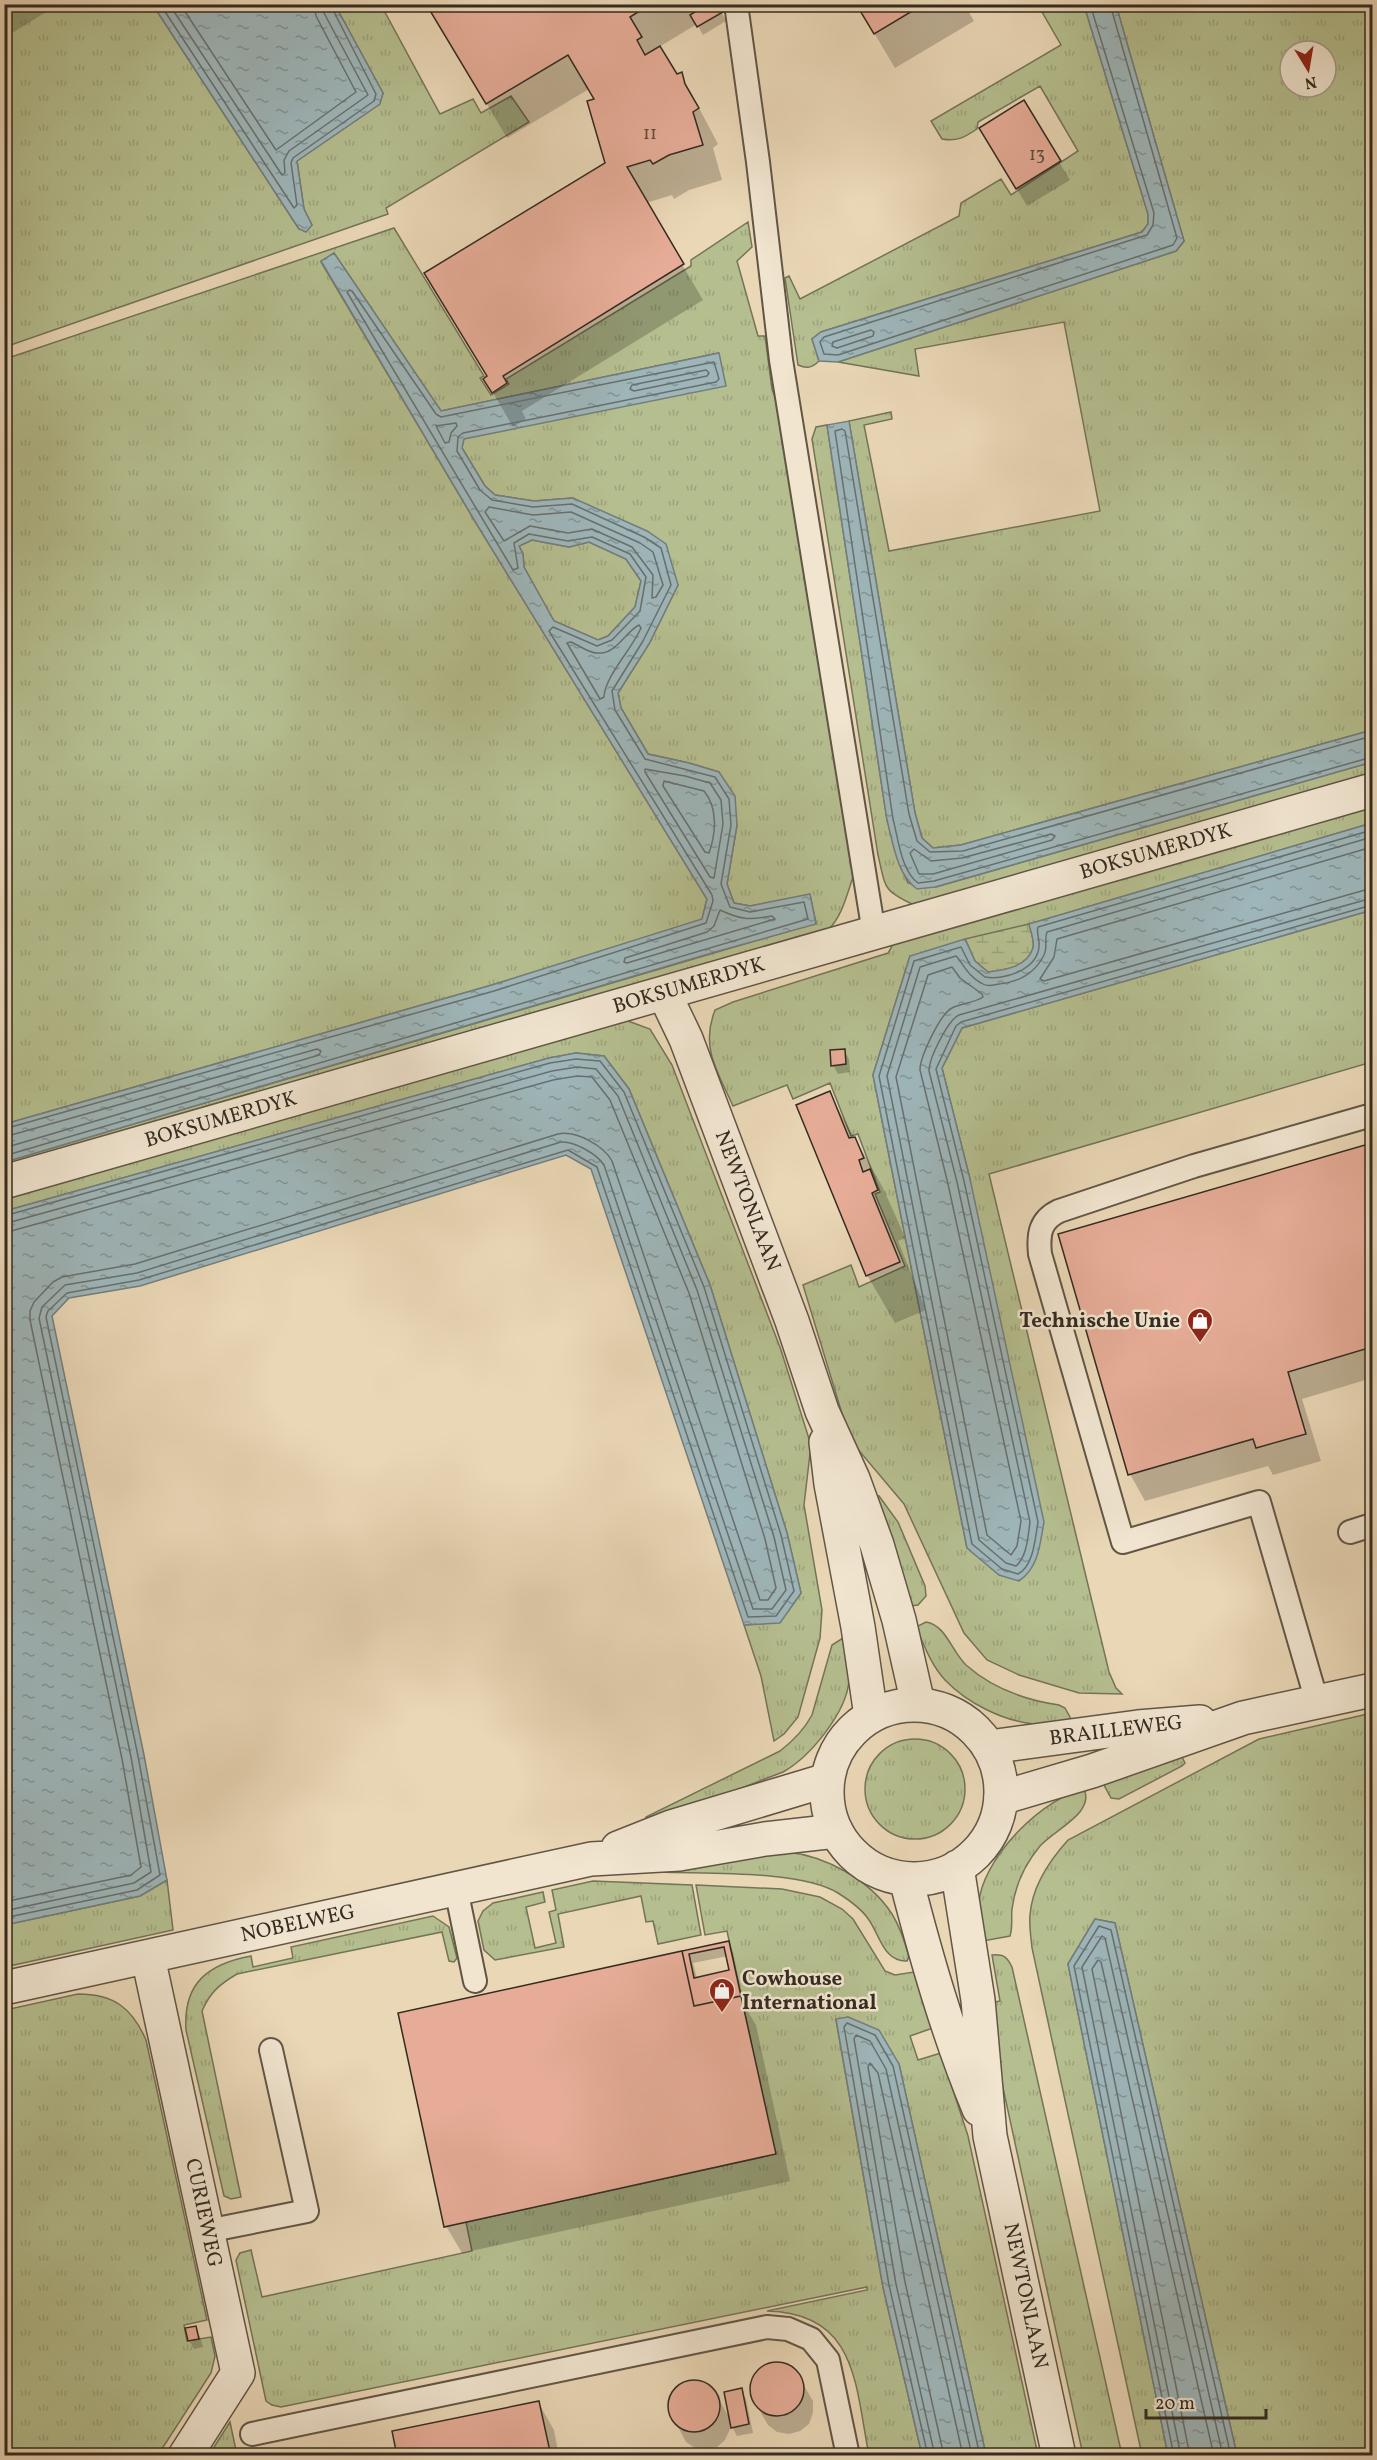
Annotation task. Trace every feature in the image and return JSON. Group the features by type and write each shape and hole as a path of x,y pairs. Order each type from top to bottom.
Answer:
{"street":[{"name":"BOKSUMERDYK","path":"4,1182 1372,790"},
{"name":"NEWTONLAAN","path":"664,993 686,1039 788,1310 822,1411 853,1479 877,1545 899,1620 918,1704"},
{"name":"NEWTONLAAN","path":"822,1411 831,1484 858,1627 871,1716"},
{"name":"BRAILLEWEG","path":"1001,1798 1102,1767 1243,1718 1372,1690"},
{"path":"918,1704 945,1710 969,1724 989,1748 998,1769 1001,1798 994,1826 979,1849 957,1867 932,1877 906,1879 877,1871 854,1855 836,1831 827,1807 827,1780 834,1756 848,1734 871,1716 891,1707 918,1704"},
{"name":"BRAILLEWEG","path":"989,1748 1138,1726 1243,1718"},
{"name":"NOBELWEG","path":"4,1988 591,1859 671,1827 827,1780"},
{"name":"NOBELWEG","path":"591,1859 679,1854 765,1839 836,1831"},
{"name":"NEWTONLAAN","path":"957,1867 978,2000 990,2136 1059,2456"},
{"name":"NEWTONLAAN","path":"906,1879 940,2003 963,2070 990,2136"},
{"name":"CURIEWEG","path":"148,1957 238,2373 185,2456"}],"lane":[{"path":"736,4 758,162 781,360 874,933"},
{"path":"1317,1702 1258,1502 1123,1542 1044,1268 1038,1239 1041,1226 1048,1216 1059,1210 1194,1166 1372,1115"},
{"path":"1350,1532 1372,1525"},
{"path":"456,1889 475,1981"},
{"path":"207,2231 307,2211 271,2050"},
{"path":"252,2434 767,2328 788,2330 811,2338 828,2360 848,2456"}],"green space":[{"path":"4,5 153,5 299,229 312,225 304,209 297,161 379,104 383,93 335,5 381,5 440,114 473,99 481,113 511,96 529,122 386,208 388,214 5,347"},
{"path":"1038,5 1084,5 1148,214 1148,224 1142,232 821,332 812,339 819,361 809,367 798,365 785,278 789,276 800,299 959,216 961,203 1001,179 1011,195 1078,151 1040,86 978,122 977,129 961,138 942,139 931,121 1061,45"},
{"path":"1116,5 1372,5 1372,730 961,845 933,848 922,838 915,813 849,421 891,412 892,419 864,425 889,551 1100,511 1064,322 915,349 919,376 838,362 1176,251 1184,241"},
{"path":"748,222 752,247 737,261 758,336 765,336 772,389 780,411 853,877 833,925 828,930 5,1169 5,1162 816,923 810,895 750,906 734,903 727,884 737,825 719,772 648,754 621,708 618,693 649,644 678,585 573,498 534,501 495,495 485,486 462,448 463,439 719,353 441,411 334,253 321,262 476,523 707,899 702,920 492,985 5,1124 5,359 394,228 484,376 480,378 491,395 509,384 506,379 691,266 691,260"},
{"path":"827,425 887,820 900,865 908,883 936,887 1372,762 1372,776 914,905 896,896 884,881 878,855 812,439 816,427"},
{"path":"532,540 569,547 589,542 626,559 641,581 635,607 608,636 598,640 554,621 524,567 523,554 519,546"},
{"path":"1372,803 1372,823 1029,924 1034,946 975,961 910,956 873,1075 967,1548 970,1179 942,1068 962,1028 1372,910 1372,1062 989,1174 1109,1672 1116,1688 1122,1694 1079,1693 1019,1675 987,1660 964,1633 904,1504 850,1440 803,1285 851,1265 859,1287 905,1266 875,1194 880,1192 858,1134 851,1136 830,1083 793,1099 787,1085 733,1106 717,1071 710,1048 709,1036 715,1010 733,1002 888,953 896,939"},
{"path":"1029,924 1033,948 1026,959 1008,969 988,972 975,961 965,939"},
{"path":"628,1021 650,1029 672,1065 781,1350 811,1445 804,1505 822,1610 820,1638 798,1717 784,1734 774,1741 761,1676 744,1625 780,1622 801,1593 787,1533 710,1285 629,1089 604,1056 576,1053 549,1058 5,1211 5,1196 602,1023"},
{"path":"875,1495 879,1496 898,1522 925,1586 926,1596 918,1605 910,1606"},
{"path":"926,1622 933,1624 944,1633 961,1660 976,1673 1010,1692 1059,1705 1065,1708 1071,1719 1043,1724 1022,1722 998,1715 964,1696 945,1680 928,1655 916,1627"},
{"path":"843,1638 849,1670 847,1693 834,1719 804,1756 783,1772 649,1824 645,1822 646,1817 780,1751 789,1743 812,1715 832,1645"},
{"path":"1372,1713 1372,2455 1237,2455 1115,1923 1095,1919 1068,1964 1168,2455 1142,2455 1032,1948 1030,1919 1034,1894 1049,1865 1068,1840 1259,1739"},
{"path":"915,1739 934,1743 950,1754 961,1770 965,1789 961,1808 950,1824 934,1835 915,1839 896,1835 880,1824 869,1808 865,1789 869,1770 880,1754 896,1743"},
{"path":"1181,1755 1185,1763 1182,1766 1119,1799 1111,1798 1104,1785 1104,1783"},
{"path":"1084,1789 1086,1798 1079,1813 1040,1846 1025,1868 1013,1900 1010,1936 983,1941 978,1907 985,1879 994,1862 1020,1830 1035,1816 1051,1804"},
{"path":"787,1852 802,1854 832,1864 859,1880 872,1891 883,1902 897,1924 909,1957 907,1961 899,1960 888,1953 869,1920 859,1908 838,1893 822,1886 778,1877 660,1872"},
{"path":"167,1880 173,1930 5,1967 4,1925 140,1896"},
{"path":"593,1881 692,1885 701,1935 658,1944 653,1921 646,1922 641,1896 558,1914 564,1947 495,1960 484,1950 478,1921 483,1911 493,1903 543,1892 545,1902 526,1907 535,1948 556,1943 549,1912 556,1910 552,1890"},
{"path":"696,1885 782,1889 820,1897 842,1909 853,1919 885,1971 895,1975 914,1972 933,2028 910,2036 918,2060 941,2053 968,2136 1038,2455 986,2455 899,2064 848,2017 836,2020 883,2287 922,2455 869,2455 855,2380 847,2358 836,2339 819,2325 797,2315 767,2311 867,2290 867,2287 281,2407 266,2401 236,2260 240,2253 251,2250 262,2297 472,2251 466,2222 775,2154 727,1931 705,1935"},
{"path":"433,1916 449,1927 457,1958 454,1962 449,1961 442,1932 237,1974 212,1994 202,2011 241,2197 231,2199 224,2196 186,2030 189,2000 201,1978 222,1964 236,1960 251,1956 253,1967 293,1958 291,1947"},
{"path":"992,1955 1005,1957 1012,1967 1122,2455 1083,2455 993,2042 989,2003 1000,2001"},
{"path":"78,1994 102,1997 120,2005 135,2019 146,2040 207,2320 184,2325 187,2341 211,2337 215,2356 211,2373 158,2455 5,2455 5,2010"},
{"path":"230,2422 237,2455 209,2455"}],"water":[{"path":"153,5 335,5 383,93 380,104 297,161 304,209 312,225 306,232 299,229"},
{"path":"1084,5 1116,5 1184,241 1176,251 838,362 819,361 812,339 821,332 1142,232 1148,224 1148,214"},
{"path":"334,253 441,411 719,353 726,386 464,439 462,448 485,486 495,495 534,501 573,498 647,531 666,544 678,585 649,644 618,693 621,708 648,754 719,772 735,796 737,825 727,884 734,903 750,906 810,894 816,924 5,1162 5,1124 492,985 702,919 707,899 476,523 321,261","holes":["532,540 569,547 589,542 626,559 641,581 635,607 608,636 598,640 554,621 524,567 523,554 519,546"]},
{"path":"849,421 915,813 922,838 933,848 961,845 1372,730 1372,762 935,887 917,889 910,883 900,867 887,820 827,425"},
{"path":"1372,823 1372,910 962,1028 942,1068 970,1179 1044,1522 1038,1555 1026,1576 1019,1581 999,1575 967,1548 873,1075 910,956 965,939 975,961 988,972 1008,969 1026,959 1033,948 1029,924"},
{"path":"576,1053 604,1056 629,1089 710,1285 787,1533 801,1593 780,1623 744,1625 591,1169 566,1155 140,1286 69,1298 52,1316 144,1755 167,1880 140,1896 5,1925 5,1211 549,1058"},
{"path":"1095,1919 1115,1923 1237,2455 1168,2455 1068,1964"},
{"path":"848,2017 879,2030 899,2064 986,2455 922,2455 883,2287 836,2019"}],"building":[{"path":"426,4 651,4 630,17 642,37 637,40 645,55 660,46 677,74 682,72 685,84 699,108 693,112 703,145 669,155 653,164 650,160 627,167 684,264 503,376 507,383 492,393 483,379 487,376 424,273 605,163 587,101 594,99 568,55 486,104"},
{"path":"707,4 718,4 723,12 697,27 690,15"},
{"path":"856,4 924,4 874,34"},
{"path":"1024,100 1061,161 1016,189 979,128"},
{"path":"845,1049 846,1064 831,1066 830,1050"},
{"path":"830,1091 849,1138 855,1137 864,1158 859,1160 863,1172 870,1169 878,1190 872,1193 900,1262 866,1276 796,1105"},
{"path":"1372,1143 1372,1347 1288,1372 1306,1434 1256,1448 1253,1439 1128,1475 1058,1234"},
{"path":"729,1941 741,1996 694,2006 682,1951","holes":["724,1947 729,1970 694,1978 689,1954"]},
{"path":"682,1951 694,2006 741,1996 776,2154 444,2227 398,2013"},
{"path":"196,2326 199,2339 188,2341 185,2328"},
{"path":"777,2362 787,2364 796,2370 802,2379 804,2389 802,2399 796,2408 787,2414 777,2416 767,2414 758,2408 752,2399 750,2389 752,2379 758,2370 767,2364"},
{"path":"689,2380 699,2380 708,2384 716,2392 720,2406 716,2420 708,2428 699,2432 689,2432 680,2428 672,2420 668,2411 668,2401 672,2392 680,2384"},
{"path":"742,2388 749,2424 731,2428 724,2392"},
{"path":"539,2401 551,2456 397,2456 392,2431"}],"place":[{"name":"Technische Unie","path":"1200,1344"},
{"name":"Cowhouse International","path":"722,2014"}]}
